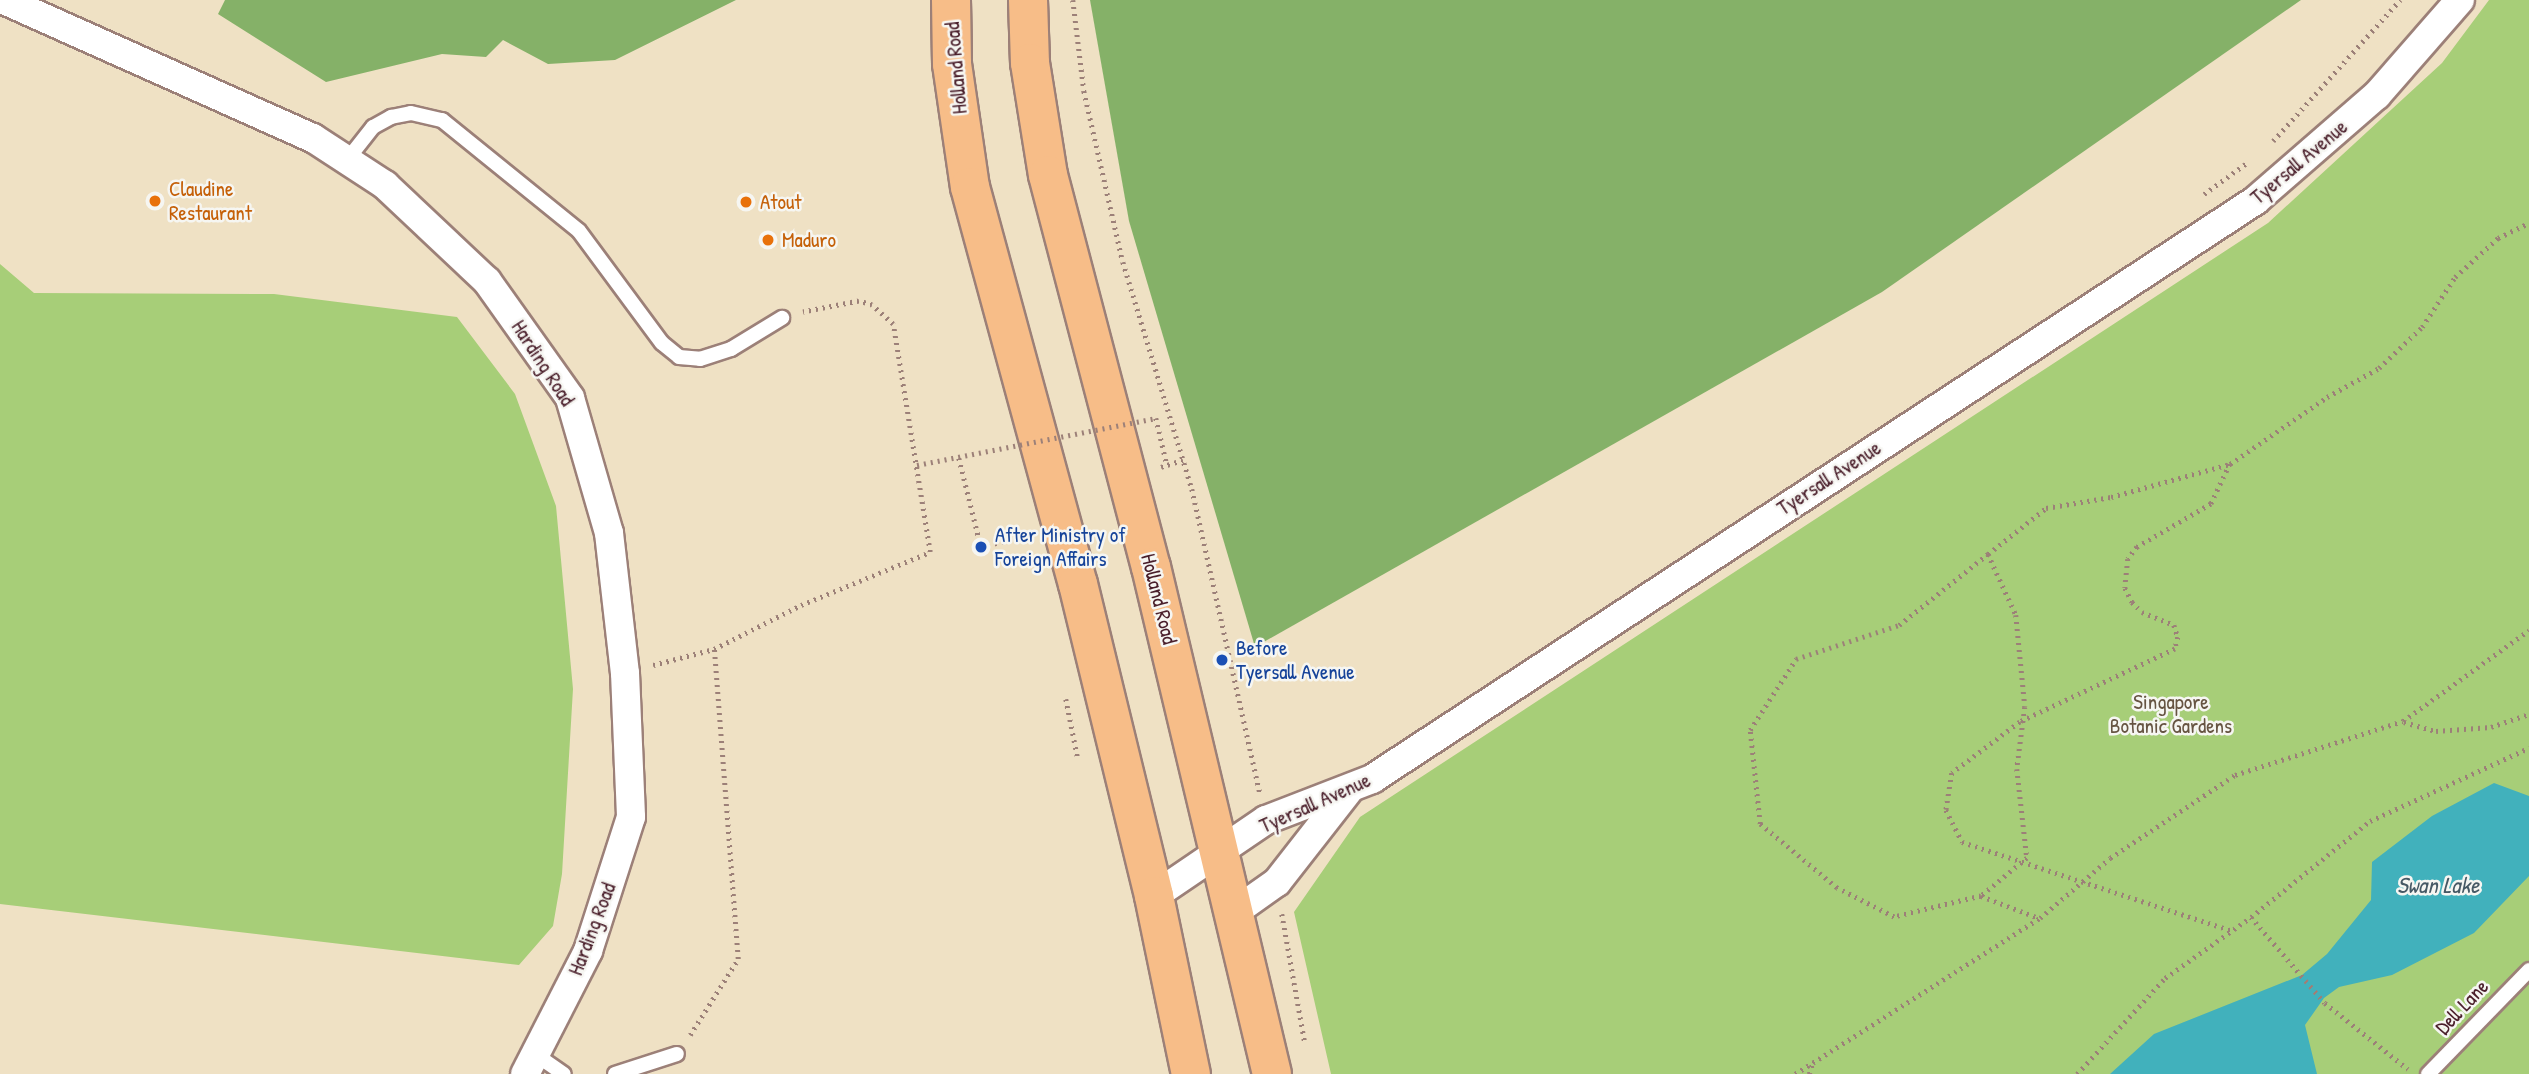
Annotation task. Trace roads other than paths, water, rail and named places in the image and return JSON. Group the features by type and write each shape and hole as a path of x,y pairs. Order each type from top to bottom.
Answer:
{"main road":[{"name":"Holland Road","path":"951,0 953,64 970,187 1062,526 1154,895 1191,1074"},
{"name":"Holland Road","path":"1028,0 1030,63 1048,175 1152,567 1236,911 1272,1074"}],"street":[{"name":"Harding Road","path":"4,0 313,138 385,185 487,281 570,398 609,533 625,673 631,817 588,951 530,1064"},
{"name":"Tyersall Avenue","path":"1154,895 1221,854 1266,820 1349,790 2256,200 2377,95 2460,0"},
{"path":"1236,911 1277,882 1349,790"}],"lane":[{"path":"347,160 373,128 391,117 411,113 442,120 579,231 662,344 679,357 700,359 731,349 782,318"},
{"name":"Dell Lane","path":"2428,1074 2529,970"},
{"path":"615,1074 677,1054"},
{"path":"530,1064 564,1074"}],"water":[{"name":"Swan Lake","path":"2494,783 2529,796 2529,876 2474,933 2392,975 2339,987 2324,998 2305,1025 2317,1074 2110,1074 2154,1034 2302,975 2327,954 2371,900 2372,862 2432,816"}],"place":[{"name":"Claudine Restaurant","path":"155,201"},
{"name":"Atout","path":"746,202"},
{"name":"Maduro","path":"768,240"},
{"name":"After Ministry of Foreign Affairs","path":"981,547"},
{"name":"Before Tyersall Avenue","path":"1222,660"}],"park label":[{"name":"Singapore Botanic Gardens","path":"2171,714"}]}
